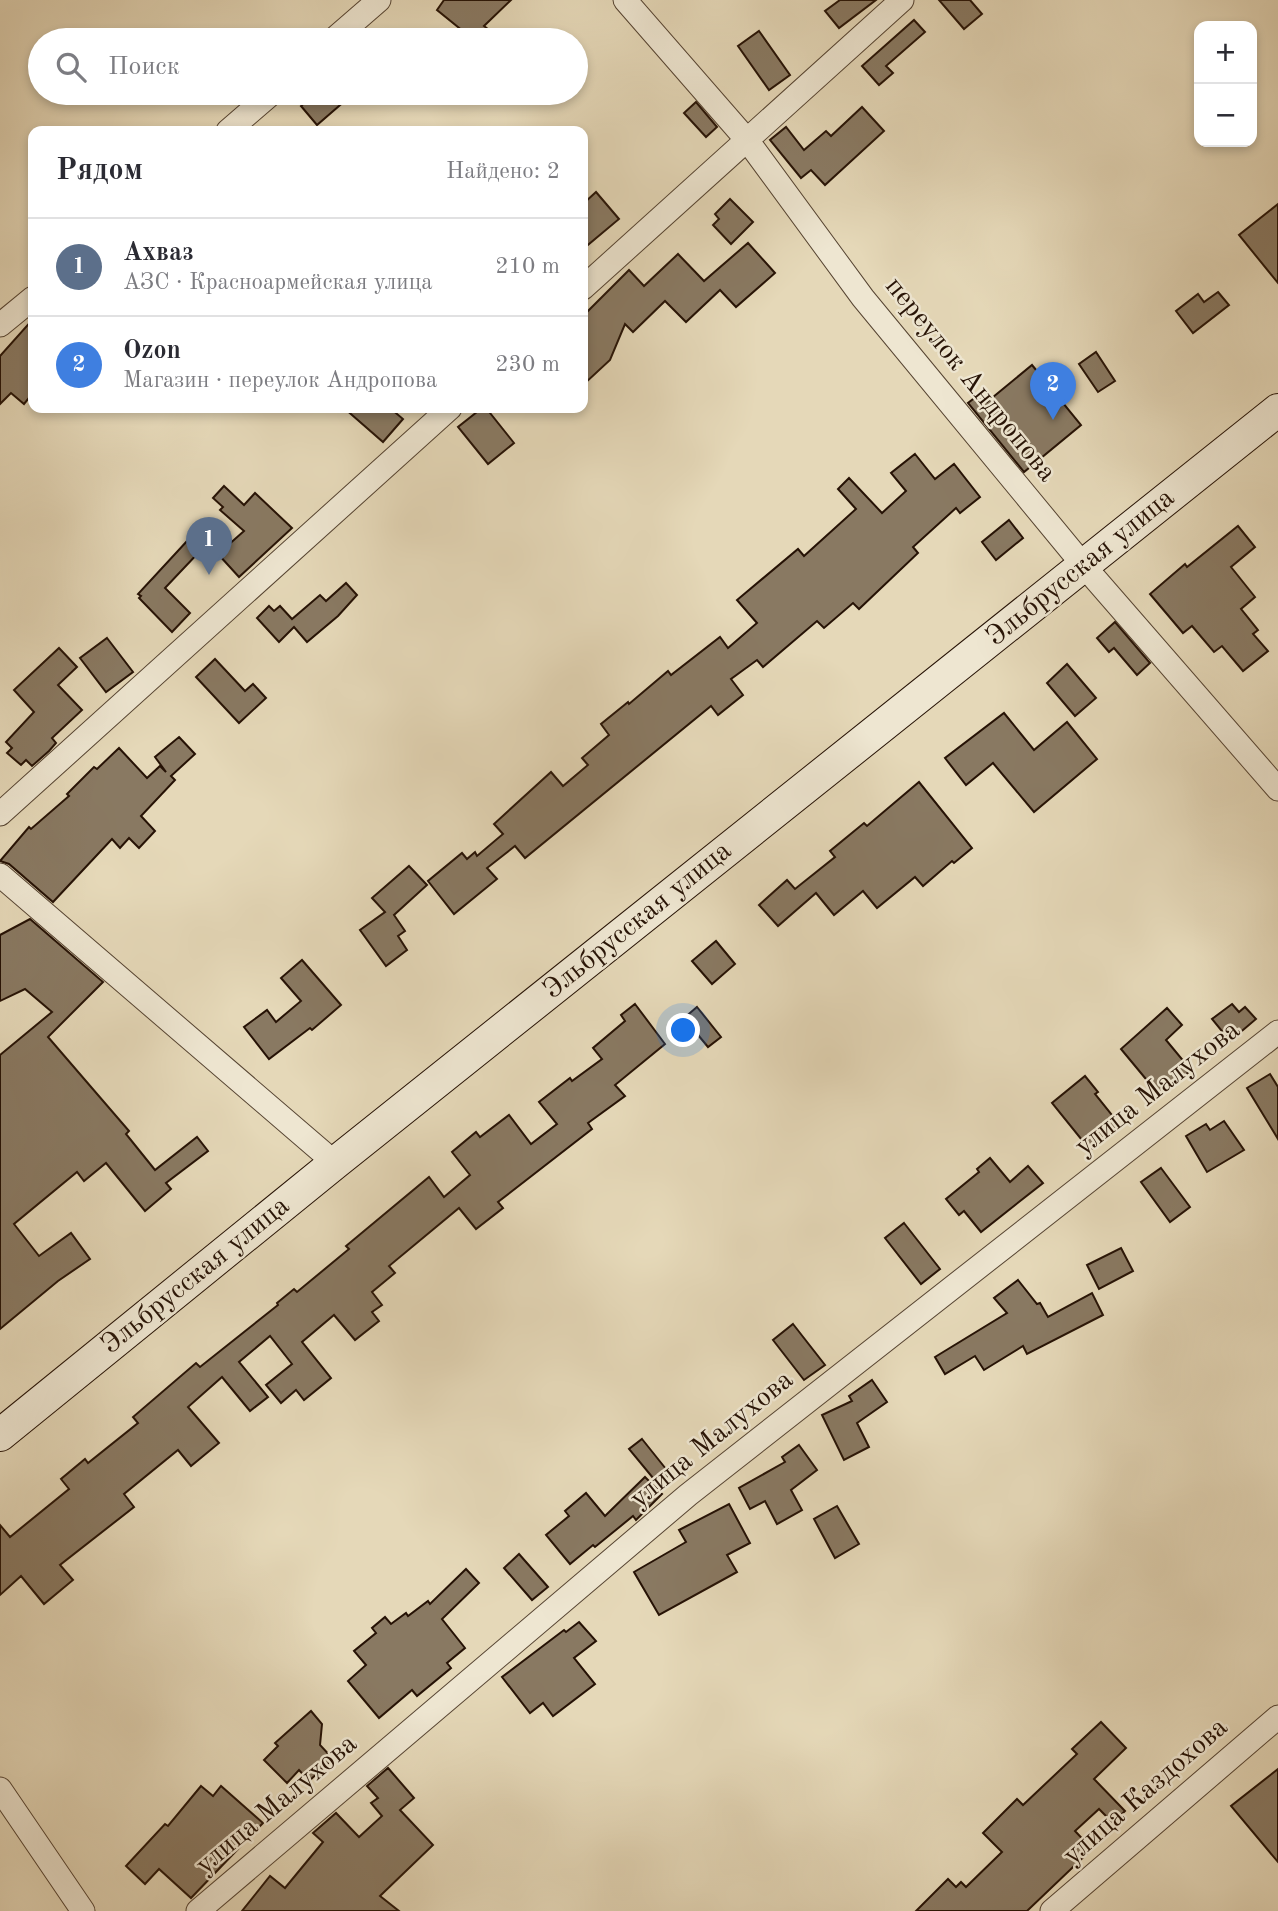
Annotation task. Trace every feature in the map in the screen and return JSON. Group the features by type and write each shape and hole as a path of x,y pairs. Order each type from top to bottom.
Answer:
{"street":[{"path":"347,28 379,0"},
{"name":"переулок Андропова","path":"625,0 747,139 863,298 1084,566 1278,789"},
{"path":"588,283 902,0"},
{"path":"234,126 258,105"},
{"path":"0,326 28,302"},
{"name":"Эльбрусская улица","path":"0,1435 335,1163 1278,410"},
{"path":"0,814 444,413"},
{"path":"0,875 335,1163"},
{"name":"улица Малухова","path":"198,1911 688,1495 1278,1032"},
{"name":"улица Каздохова","path":"1052,1911 1278,1717"},
{"path":"0,1789 83,1911"}],"building":[{"path":"444,0 511,0 484,26 487,28 459,28 437,10"},
{"path":"840,0 876,0 839,28 825,11"},
{"path":"939,0 970,0 982,14 964,29"},
{"path":"914,20 925,32 886,66 893,73 879,85 862,66"},
{"path":"759,31 790,75 769,90 738,46"},
{"path":"696,102 717,127 706,137 684,113"},
{"path":"302,105 340,105 317,125"},
{"path":"862,107 884,131 825,185 811,170 801,178 770,140 786,127 804,150 826,131 831,136"},
{"path":"596,192 619,219 588,245 588,199"},
{"path":"730,199 753,222 731,244 713,225 719,219 715,214"},
{"path":"1278,204 1278,283 1239,235"},
{"path":"748,243 775,273 736,307 720,290 686,322 665,301 633,332 625,324 610,360 588,380 588,311 629,270 644,286 678,254 704,281"},
{"path":"1218,292 1229,305 1193,333 1176,311 1198,294 1204,302"},
{"path":"28,325 28,399 24,404 11,393 0,404 0,356"},
{"path":"1096,352 1115,381 1098,392 1079,364"},
{"path":"1032,365 1081,425 1024,472 968,403 981,393 987,402"},
{"path":"350,413 396,413 403,419 383,442"},
{"path":"476,413 490,413 514,443 488,464 458,427"},
{"path":"915,454 935,479 954,464 980,497 960,513 956,508 913,547 918,553 859,609 853,603 824,628 817,621 763,667 757,660 731,679 743,695 718,715 711,706 525,858 515,846 487,868 497,879 454,914 428,881 462,853 467,859 475,852 477,856 503,834 494,824 551,772 563,786 588,765 582,758 609,735 601,724 628,702 629,704 668,671 671,675 720,637 728,648 757,623 737,600 798,549 804,556 856,509 838,489 849,478 882,513 906,491 891,473"},
{"path":"224,486 244,505 255,493 292,528 239,577 218,554 244,531 220,510 223,507 213,498"},
{"path":"1009,520 1023,538 996,560 982,542"},
{"path":"1238,526 1255,547 1231,567 1255,597 1241,609 1258,630 1253,634 1268,651 1243,671 1222,646 1214,652 1192,626 1183,633 1150,594 1185,564 1187,567"},
{"path":"188,540 200,551 165,588 190,613 172,632 138,594"},
{"path":"346,583 357,595 338,616 307,642 294,627 279,642 257,618 269,606 274,611 280,606 292,619 320,595 326,601"},
{"path":"1115,622 1150,663 1137,675 1114,648 1109,652 1097,638"},
{"path":"107,638 133,672 106,692 80,658"},
{"path":"59,648 77,667 58,685 82,710 52,738 56,743 49,751 32,766 26,760 21,765 7,753 12,748 6,742 34,712 14,690"},
{"path":"215,659 245,691 253,684 266,698 239,723 196,677"},
{"path":"1067,664 1096,698 1075,716 1047,683"},
{"path":"1004,713 1034,750 1067,722 1097,759 1034,812 993,763 966,785 945,758"},
{"path":"179,737 195,754 171,776 175,780 141,816 155,831 139,848 129,838 120,848 112,839 53,902 9,864 0,861 29,827 31,829 69,796 67,794 94,767 97,769 119,748 147,778 160,766 166,772 155,757"},
{"path":"919,782 972,848 954,863 952,861 923,886 915,877 877,908 863,891 834,915 816,893 778,926 759,905 787,880 795,889 835,857 830,851 864,823 867,826"},
{"path":"409,866 427,885 394,915 405,931 398,936 407,950 386,966 360,930 385,912 372,898"},
{"path":"30,919 103,982 48,1037 129,1131 126,1134 155,1170 197,1137 208,1151 166,1183 171,1189 145,1211 106,1163 84,1181 77,1172 14,1224 39,1256 71,1233 90,1259 58,1281 0,1329 0,1055 52,1012 25,989 0,1001 0,935"},
{"path":"716,941 735,964 712,984 692,961"},
{"path":"302,960 341,1005 312,1030 310,1028 269,1059 244,1027 267,1010 276,1022 301,1001 281,978"},
{"path":"635,1004 665,1044 615,1085 625,1096 588,1123 592,1129 498,1202 503,1208 476,1229 459,1208 389,1266 395,1273 372,1292 382,1305 372,1312 379,1321 355,1340 334,1315 302,1342 331,1378 304,1400 296,1390 281,1403 266,1385 292,1364 270,1336 239,1362 268,1397 250,1411 222,1377 188,1407 219,1443 191,1466 178,1450 124,1494 134,1507 60,1565 73,1580 44,1604 21,1576 0,1595 0,1525 10,1537 69,1489 61,1479 85,1459 88,1463 138,1423 133,1417 196,1363 200,1367 294,1289 297,1292 349,1249 346,1246 429,1177 444,1197 470,1175 452,1152 476,1132 480,1137 509,1115 531,1144 557,1124 539,1102 570,1078 572,1081 602,1059 593,1048 625,1021 621,1015"},
{"path":"1232,1004 1239,1012 1245,1007 1256,1019 1230,1041 1212,1019"},
{"path":"697,1007 721,1037 708,1047 684,1018"},
{"path":"1167,1008 1182,1025 1166,1040 1191,1070 1160,1096 1121,1049"},
{"path":"1270,1074 1278,1087 1278,1139 1247,1088"},
{"path":"1085,1076 1098,1092 1095,1094 1120,1125 1090,1150 1052,1103"},
{"path":"1224,1121 1244,1150 1207,1172 1186,1136 1206,1124 1210,1130"},
{"path":"990,1158 1010,1182 1028,1166 1043,1183 981,1232 964,1211 959,1215 946,1199 979,1172 977,1169"},
{"path":"1161,1168 1190,1207 1170,1222 1141,1182"},
{"path":"904,1223 940,1269 921,1284 885,1238"},
{"path":"1121,1248 1133,1271 1099,1289 1087,1265"},
{"path":"1018,1280 1037,1304 1040,1303 1048,1317 1092,1293 1103,1315 1027,1354 1023,1346 984,1370 975,1356 945,1374 935,1357 1007,1313 994,1298"},
{"path":"793,1324 825,1365 804,1380 773,1340"},
{"path":"872,1380 887,1402 857,1423 869,1447 844,1460 822,1415 852,1401 849,1396"},
{"path":"642,1439 670,1474 658,1484 629,1449"},
{"path":"799,1445 817,1470 791,1490 802,1510 777,1524 765,1501 750,1509 739,1488 785,1462 782,1457"},
{"path":"645,1477 662,1494 636,1520 633,1516 570,1564 546,1535 569,1516 565,1511 586,1493 605,1516"},
{"path":"729,1504 750,1543 727,1555 737,1572 659,1615 634,1572 686,1542 679,1530"},
{"path":"837,1506 859,1544 835,1558 814,1519"},
{"path":"519,1554 548,1587 532,1600 504,1568"},
{"path":"466,1569 479,1583 442,1619 465,1648 447,1663 451,1668 417,1696 412,1690 379,1718 348,1681 366,1665 354,1651 376,1633 372,1628 385,1617 391,1624 406,1613 408,1616 428,1601 430,1604"},
{"path":"579,1622 596,1641 574,1658 595,1684 553,1716 543,1703 530,1713 502,1677 564,1630 566,1632"},
{"path":"311,1711 322,1724 320,1745 333,1759 309,1781 299,1770 287,1783 264,1760 278,1746 275,1743"},
{"path":"1101,1722 1126,1748 1094,1779 1125,1811 1113,1823 1099,1809 1075,1831 1092,1849 1027,1911 916,1911 948,1879 956,1887 961,1882 966,1887 1002,1852 983,1833 1017,1799 1023,1805 1077,1754 1072,1749"},
{"path":"388,1768 414,1798 400,1810 433,1845 380,1896 399,1911 242,1911 270,1876 285,1888 323,1842 313,1833 336,1813 359,1837 382,1816 371,1803 378,1798 367,1786"},
{"path":"1278,1769 1278,1862 1231,1806"},
{"path":"201,1786 213,1796 221,1786 263,1823 191,1898 159,1869 145,1884 126,1866 165,1824 168,1826"}],"place":[{"name":"Ozon","path":"1053,420"},
{"name":"Ахваз","path":"209,575"}]}
